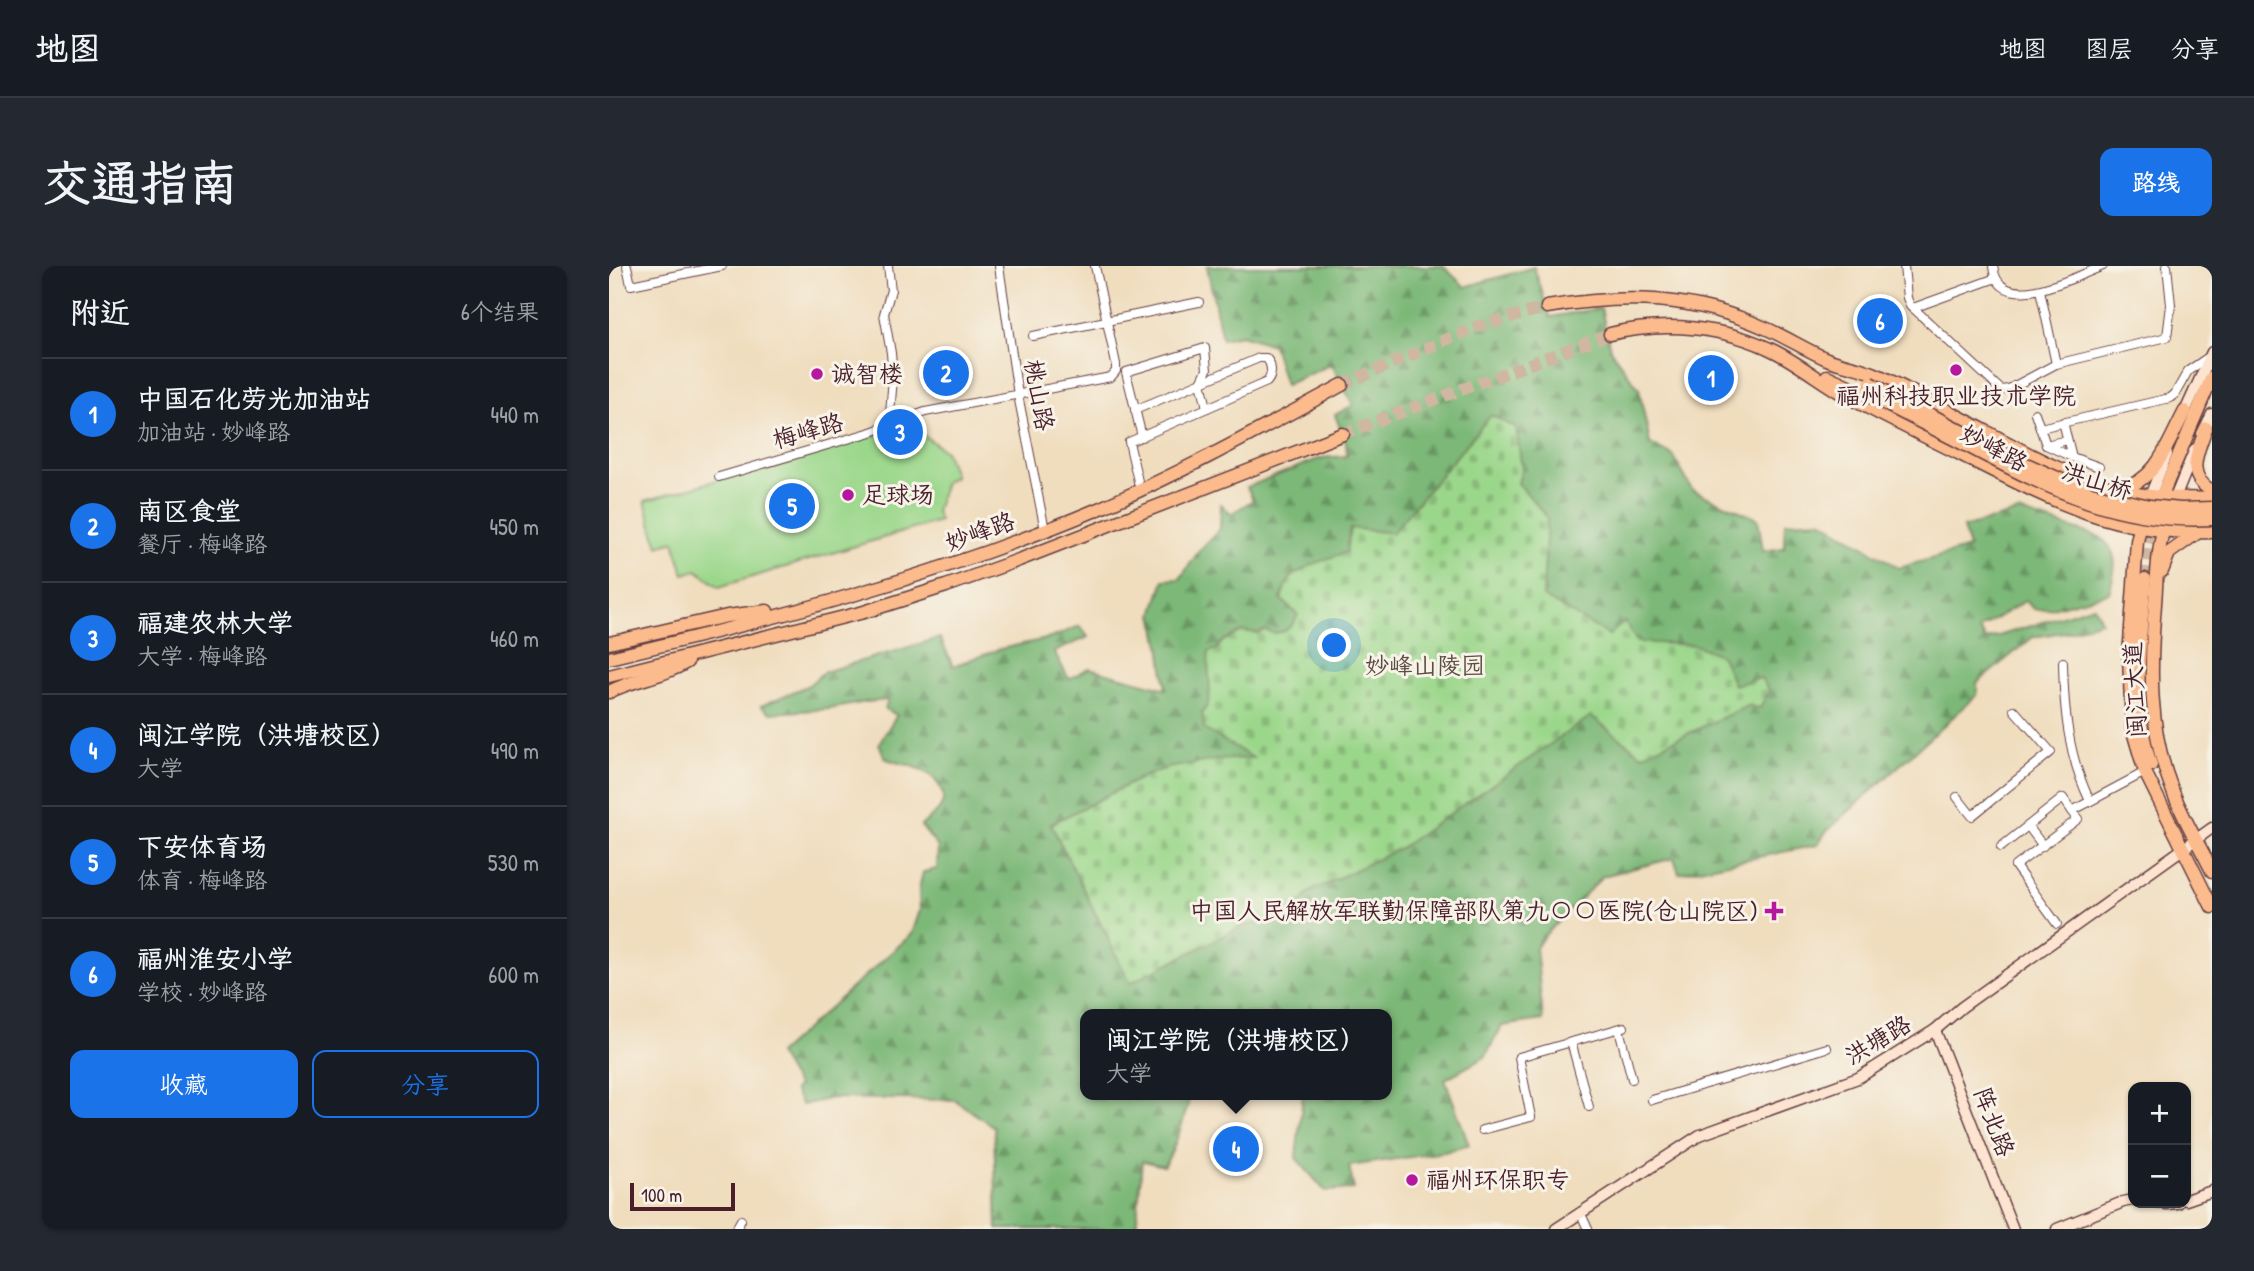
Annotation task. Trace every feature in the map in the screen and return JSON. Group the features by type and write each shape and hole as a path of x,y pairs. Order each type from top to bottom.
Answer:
{"main road":[{"name":"妙峰路","path":"1547,307 1611,298 1683,302 1716,310 1758,325 1829,360 1879,376 2081,478 2150,496 2169,493 2212,499"},
{"name":"妙峰路","path":"1610,334 1674,327 1708,330 1741,338 1776,352 1859,402 2027,489 2083,513 2140,527 2212,532"},
{"path":"1776,352 1868,388 2091,494 2150,506 2212,508"},
{"path":"1829,360 1868,388"},
{"path":"2169,493 2212,377"},
{"name":"妙峰路","path":"609,658 926,573 1045,530 1140,490 1342,385"},
{"name":"洪山桥","path":"1868,388 2028,477 2085,502 2145,517 2212,519"},
{"path":"2169,493 2212,388"},
{"path":"2115,489 2135,484 2148,476 2185,411"},
{"path":"2206,428 2195,469 2200,481 2212,491"},
{"name":"妙峰路","path":"609,676 864,611 946,586 1343,434"},
{"name":"闽江大道","path":"2169,493 2158,560 2152,638 2152,705 2158,745 2172,790 2212,871"},
{"path":"2150,496 2140,527 2130,632 2129,689 2132,728 2145,772 2212,907"},
{"path":"2155,602 2166,559 2173,550 2197,533"},
{"path":"2166,816 2148,755 2138,696 2147,579 2143,707 2152,753 2172,790"},
{"path":"609,643 727,616 799,609"},
{"path":"609,692 627,683 671,670 700,653"}],"street":[{"path":"627,266 631,285 722,266"},
{"path":"888,266 891,290 884,314 893,379 889,425"},
{"name":"桃山路","path":"999,266 1018,395 1045,530"},
{"path":"1095,266 1106,321"},
{"path":"1904,266 1907,298 1913,308 2001,390 2009,389 2056,364 2167,337 2171,305 2167,266"},
{"path":"1993,266 1996,278 2006,288 2025,292 2040,290 2103,266"},
{"path":"1913,308 1996,278"},
{"path":"2040,290 2056,364"},
{"path":"1033,336 1199,302"},
{"name":"梅峰路","path":"719,477 925,412 1111,377 1116,363 1106,321"},
{"path":"1142,437 1126,372 1205,348 1207,370 1201,382 1207,408"},
{"path":"2150,496 2211,354"},
{"path":"2040,428 2170,398 2188,370 2211,354"},
{"path":"1135,410 1263,358 1268,360 1271,369 1267,382 1129,442 1140,490"},
{"path":"2035,413 2046,445 2099,467"},
{"path":"2169,493 2188,464 2212,414"},
{"path":"2063,422 2072,457"},
{"path":"2046,445 2067,440"},
{"path":"2063,662 2069,742 2090,801"},
{"path":"1957,797 1972,816 2051,751 2014,710"},
{"path":"2072,811 2145,772"},
{"path":"2001,847 2063,799 2078,819 2015,866 2057,924"},
{"path":"2028,826 2043,846"},
{"name":"洪塘路","path":"1556,1229 1700,1135 1848,1083 1883,1064 2212,828"},
{"path":"1482,1130 1531,1117 1519,1057 1621,1028 1632,1079"},
{"name":"阵北路","path":"1934,1030 2013,1229"},
{"path":"1570,1042 1589,1107"},
{"path":"1652,1100 1827,1048"},
{"path":"2191,1198 2212,1192"},
{"path":"2057,1229 2128,1201"},
{"path":"1580,1212 1588,1229"},
{"path":"736,1229 741,1220"}],"green space":[{"path":"1207,266 1443,266 1465,287 1534,267 1550,317 1601,308 1610,349 1639,389 1650,444 1673,455 1692,490 1758,519 1763,551 1784,548 1785,522 1821,520 1899,568 1969,548 1963,528 2019,512 2100,537 2107,543 2115,563 2109,593 2048,609 2034,609 2025,601 1979,629 1986,640 2094,606 2101,621 2070,631 2033,637 1977,683 1977,695 1826,832 1817,845 1679,873 1674,858 1603,876 1543,937 1536,948 1543,1020 1502,1026 1485,1057 1445,1079 1469,1145 1444,1152 1349,1166 1354,1189 1325,1191 1296,1158 1302,1100 1392,1100 1392,1009 1080,1009 1080,1100 1189,1100 1183,1123 1164,1166 1142,1161 1136,1229 997,1229 994,1127 955,1100 832,1098 802,1105 794,1090 798,1087 778,1054 912,934 920,910 919,889 923,872 937,869 938,847 921,826 942,805 939,785 929,775 913,766 885,758 879,743 897,715 885,709 888,700 829,709 771,713 761,706 809,685 824,672 940,638 953,666 1000,649 1051,638 1080,626 1088,637 1054,652 1069,679 1089,668 1166,689 1153,614 1164,580 1180,579 1199,551 1220,529 1221,504 1231,514 1253,500 1247,487 1321,458 1347,456 1346,443 1335,415 1353,405 1332,364 1285,385 1273,345 1241,335 1222,339"},
{"name":"妙峰山陵园","path":"1491,415 1516,428 1522,469 1518,483 1547,517 1543,597 1609,635 1625,621 1637,642 1695,645 1722,656 1734,685 1761,678 1769,690 1760,708 1747,706 1642,755 1591,716 1402,847 1308,893 1302,903 1277,919 1245,925 1130,983 1051,824 1145,776 1167,768 1215,760 1253,758 1204,729 1202,712 1210,692 1209,652 1242,631 1258,633 1265,630 1274,633 1284,631 1292,625 1298,615 1281,599 1291,578 1314,564 1346,552 1350,528 1392,533"},
{"path":"909,425 945,451 955,476 945,482 936,511 939,521 719,587 697,570 684,574 674,541 658,546 645,501"}],"tunnel":[{"path":"1342,385 1476,327 1547,307"},
{"path":"1343,434 1610,334"},
{"path":"2145,579 2149,544 2156,520"}],"place":[{"name":"福州淮安小学","path":"1880,321"},
{"name":"福州科技职业技术学院","path":"1956,370"},
{"name":"南区食堂","path":"946,373"},
{"name":"诚智楼","path":"817,374"},
{"name":"中国石化劳光加油站","path":"1711,378"},
{"name":"福建农林大学","path":"900,432"},
{"name":"足球场","path":"848,495"},
{"name":"下安体育场","path":"792,506"},
{"name":"中国人民解放军联勤保障部队第九〇〇医院(仓山院区)","path":"1774,911"},
{"name":"闽江学院（洪塘校区）","path":"1236,1149"},
{"name":"福州环保职专","path":"1412,1180"}]}
